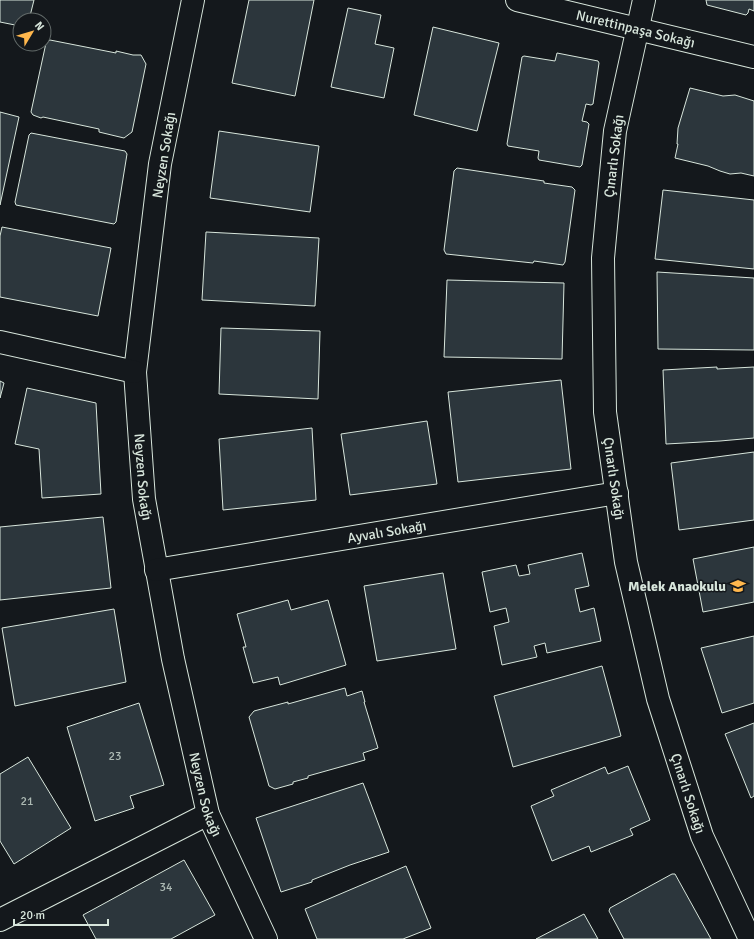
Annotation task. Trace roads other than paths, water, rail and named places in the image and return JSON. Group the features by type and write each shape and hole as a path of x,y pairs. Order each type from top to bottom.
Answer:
{"street":[{"name":"Neyzen Sokağı","path":"193,0 160,164 135,372 144,499 173,659 208,814 266,939"},
{"name":"Nurettinpaşa Sokağı","path":"517,0 754,57"},
{"name":"Çınarlı Sokağı","path":"644,0 615,131 603,258 605,412 626,562 658,699 702,836 750,939"},
{"path":"0,342 135,372"},
{"name":"Ayvalı Sokağı","path":"156,570 617,493"},
{"path":"0,920 208,814"}],"place":[{"name":"Melek Anaokulu","path":"738,586"}]}
